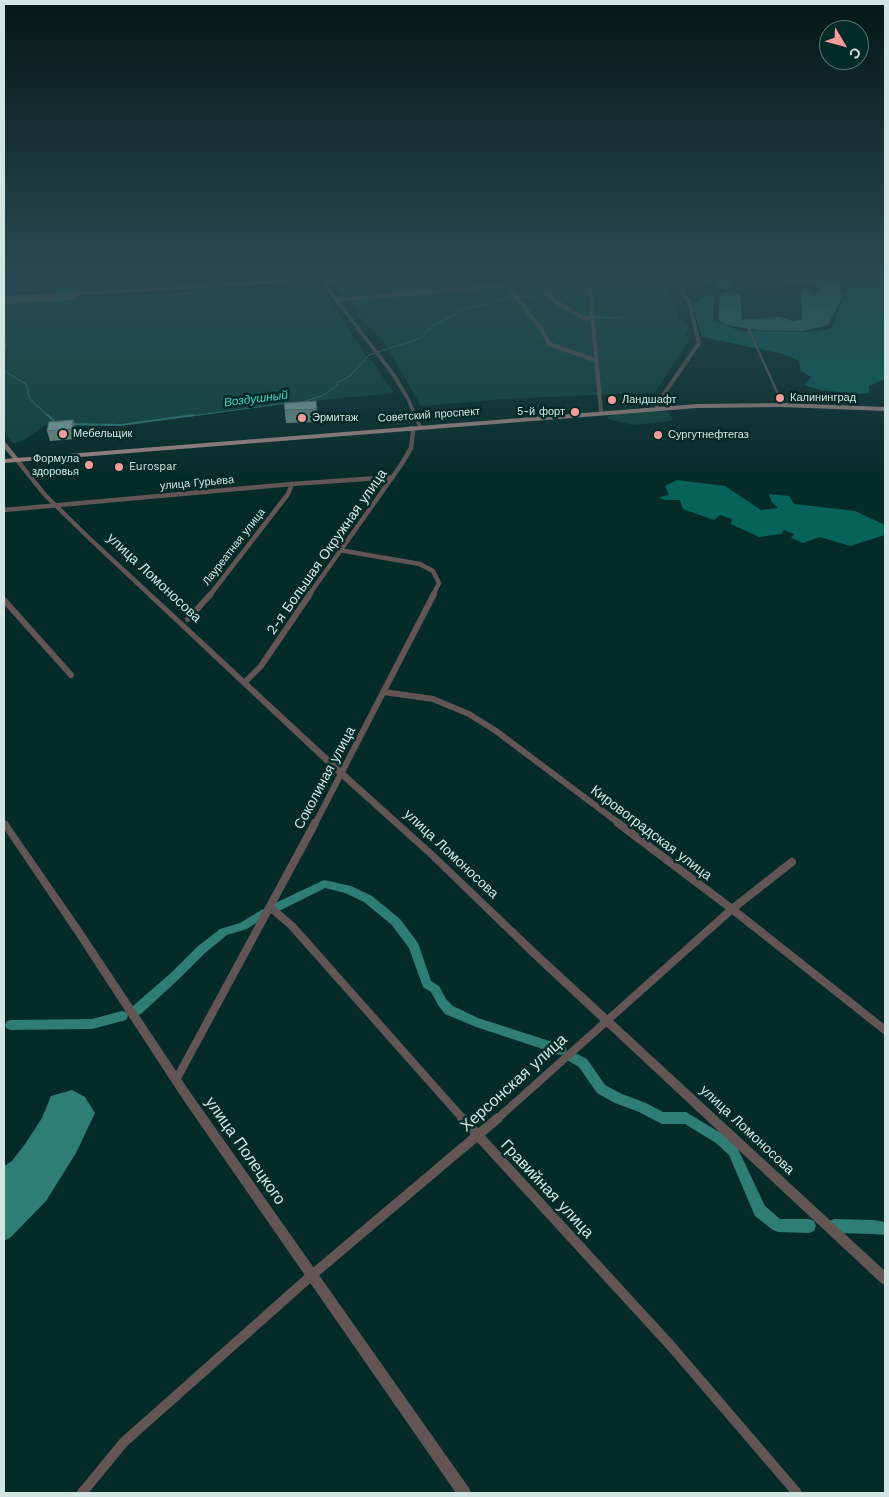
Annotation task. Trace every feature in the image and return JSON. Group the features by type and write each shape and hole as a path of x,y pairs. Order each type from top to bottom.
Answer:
{"main road":[{"name":"Советский проспект","path":"4,461 657,408 772,405 885,408"},
{"name":"Советский проспект","path":"677,407 885,415"},
{"name":"улица Ломоносова","path":"4,444 17,460"}],"street":[{"path":"372,347 394,376 408,399 420,427"},
{"path":"557,347 595,360"},
{"path":"594,347 601,412"},
{"path":"657,408 697,347"},
{"path":"757,347 778,394"},
{"name":"2-я Большая Окружная улица","path":"245,682 261,666 339,550 393,477 411,448 413,432 411,428"},
{"name":"улица Ломоносова","path":"17,460 55,506 342,774 431,854 885,1279"},
{"name":"улица Гурьева","path":"4,510 292,484 393,477"},
{"name":"Лауреатная улица","path":"188,619 216,588 288,494 292,484"},
{"name":"Соколиная улица","path":"176,1080 342,774 439,583 437,577 427,566 339,550"},
{"path":"4,600 71,676"},
{"name":"Кировоградская улица","path":"384,692 433,699 469,714 496,732 732,909 885,1030"},
{"name":"улица Полецкого","path":"4,823 176,1080 464,1493"},
{"name":"Херсонская улица","path":"82,1493 124,1442 312,1275 478,1136 732,909 792,862"},
{"name":"Гравийная улица","path":"271,908 292,926 478,1136 671,1346 797,1493"}],"shaded area":[{"path":"4,347 362,347 364,354 371,360 394,393 270,405 133,423 80,426 63,425 55,422 42,427 26,439 13,444 4,432"},
{"path":"388,347 685,347 655,392 504,399 421,406 390,352 391,350"},
{"path":"750,347 885,347 885,379 869,386 869,393 858,394 820,390 804,385 811,377 800,370 799,361 784,354"},
{"path":"667,412 673,418 671,421 633,425 608,419 612,414"},
{"path":"677,480 725,486 761,510 778,508 771,501 769,494 789,496 794,504 855,511 885,525 885,535 850,546 820,537 803,543 791,538 794,534 784,530 781,534 759,537 731,524 732,519 720,515 714,520 683,509 680,500 665,500 659,497 669,495 665,486"},
{"path":"72,1090 85,1097 95,1113 76,1153 46,1201 11,1237 4,1241 4,1166 12,1161 25,1144 42,1118 51,1096"}],"building":[{"path":"316,401 317,409 285,410 284,403"},
{"path":"73,420 72,429 47,431 49,422"}],"waterway":[{"name":"Воздушный","path":"4,355 6,347"},
{"name":"Воздушный","path":"302,402 322,396 338,385 337,383 350,376 369,355 394,347"},
{"name":"Воздушный","path":"4,371 26,384 30,399 49,417"},
{"name":"Воздушный","path":"184,417 287,403"},
{"name":"Воздушный","path":"48,415 56,423"},
{"name":"Воздушный","path":"71,424 120,425 194,415"},
{"path":"275,908 324,884 347,889 368,899 396,922 414,946 427,984 435,989 449,1010 476,1022 561,1050"},
{"path":"137,1010 201,950 224,932 243,926 263,913"},
{"path":"11,1025 92,1024 122,1016"},
{"path":"571,1056 583,1063 601,1089 662,1118 686,1118 720,1139 733,1151 760,1211 778,1225 809,1226"},
{"path":"834,1226 885,1229"}],"place":[{"name":"Калининград","path":"780,398"},
{"name":"Ландшафт","path":"612,400"},
{"name":"5-й форт","path":"575,412"},
{"name":"Эрмитаж","path":"302,418"},
{"name":"Мебельщик","path":"63,434"},
{"name":"Сургутнефтегаз","path":"658,435"},
{"name":"Формула здоровья","path":"89,465"},
{"name":"Eurospar","path":"119,467"}]}
